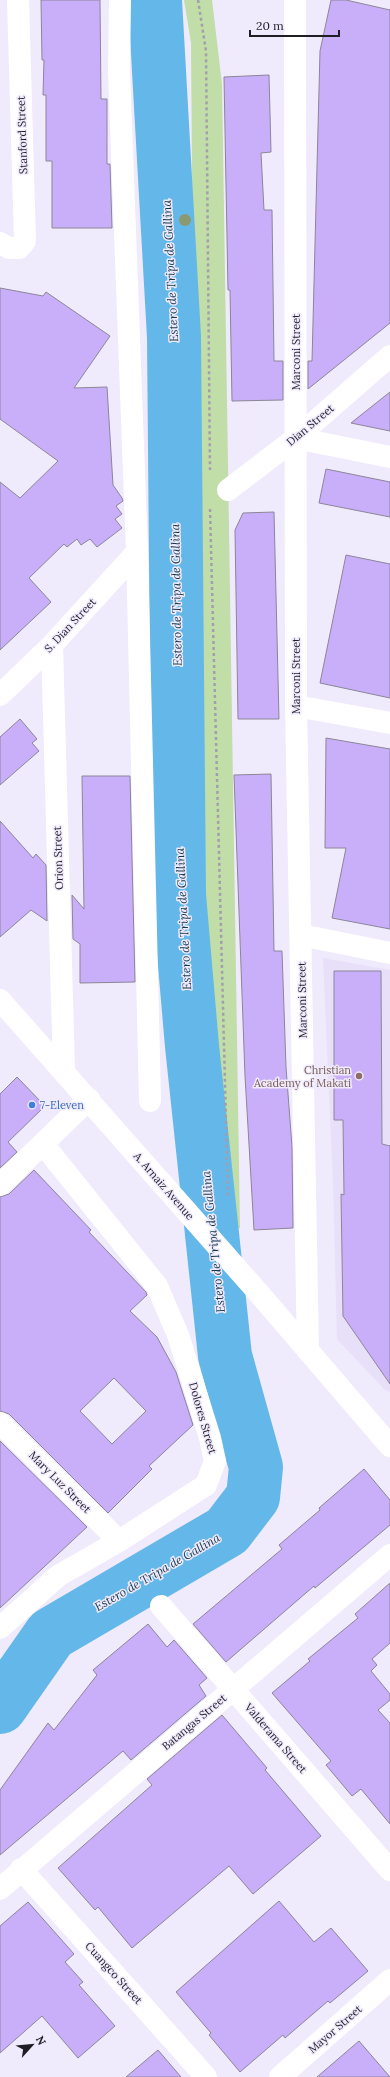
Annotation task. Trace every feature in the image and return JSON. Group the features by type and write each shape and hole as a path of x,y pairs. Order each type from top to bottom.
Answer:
{"street":[{"name":"Stanford Street","path":"0,243 9,248 19,248 25,242 18,0"},
{"path":"120,0 119,72 137,552 150,1101"},
{"name":"Marconi Street","path":"295,0 296,706 308,1351"},
{"name":"Dian Street","path":"228,490 296,438 390,356"},
{"path":"296,438 390,457"},
{"name":"S. Dian Street","path":"0,695 52,645 137,552"},
{"name":"Orion Street","path":"52,645 64,1070"},
{"path":"296,706 390,723"},
{"path":"301,935 390,952"},
{"name":"A. Arnaiz Avenue","path":"0,1000 64,1070 390,1446"},
{"path":"0,1185 88,1099"},
{"name":"Dolores Street","path":"0,1627 58,1576 119,1541 206,1485 215,1461 210,1438 178,1335 157,1286 43,1144"},
{"name":"Mary Luz Street","path":"0,1423 119,1541"},
{"name":"Batangas Street","path":"0,1889 21,1869 390,1555"},
{"name":"Valderama Street","path":"161,1606 390,1870"},
{"name":"Cuangco Street","path":"21,1869 206,2077"},
{"name":"Mayor Street","path":"280,2077 390,1980"}],"path":[{"path":"198,0 206,51 210,474"},
{"path":"210,505 228,1199"}],"shaded area":[{"path":"323,958 390,970 390,1392 385,1390 337,1339 333,1182"}],"green space":[{"path":"184,0 212,0 222,84 240,1229 219,1206 212,1061 201,770 195,479 191,43"}],"building":[{"path":"41,0 100,0 101,99 107,99 107,164 110,164 112,228 52,228 52,161 46,161 46,95 43,95 44,60 42,60"},
{"path":"331,0 346,0 390,10 390,323 308,389 308,361 312,361 320,51"},
{"path":"269,75 271,152 261,153 264,210 272,210 274,361 283,361 283,400 232,401 230,290 228,290 224,77"},
{"path":"0,288 43,296 46,292 110,336 74,388 107,387 113,485 123,501 116,506 122,514 115,519 122,528 97,547 90,539 81,545 77,539 67,547 64,544 29,578 51,602 0,650 0,482 20,498 58,461 0,419"},
{"path":"390,392 390,431 351,423"},
{"path":"326,469 390,482 390,517 319,503"},
{"path":"274,512 279,719 238,719 235,530 243,513"},
{"path":"346,555 390,564 390,698 320,683"},
{"path":"20,719 37,739 32,743 39,751 0,785 0,737"},
{"path":"326,738 390,749 390,929 332,918 346,848 325,848"},
{"path":"271,774 274,951 282,951 286,1067 292,1147 293,1228 254,1230 245,1076 234,775"},
{"path":"82,776 130,776 135,982 80,983 80,944 73,939 72,895 84,909"},
{"path":"0,821 33,858 36,854 46,865 47,921 31,910 0,937"},
{"path":"334,971 381,971 382,1144 390,1146 390,1384 343,1316 341,1194 344,1195 343,1120 334,1120"},
{"path":"17,1077 45,1106 8,1142 17,1152 0,1168 0,1094"},
{"path":"34,1170 91,1230 89,1232 146,1292 147,1295 130,1311 157,1337 176,1372 193,1425 149,1466 152,1469 108,1513 9,1414 0,1411 0,1197 9,1194","holes":["114,1378 146,1411 112,1444 80,1411"]},
{"path":"0,1441 87,1527 0,1608"},
{"path":"364,1469 390,1500 390,1525 315,1588 314,1586 226,1662 193,1624 282,1549 279,1545 320,1510 319,1508"},
{"path":"390,1583 390,1643 372,1659 377,1665 371,1671 390,1694 390,1700 378,1710 390,1723 390,1824 361,1789 352,1796 326,1765 331,1761 272,1693 310,1661 308,1659 358,1618 355,1614"},
{"path":"148,1624 167,1647 174,1640 207,1678 199,1685 206,1696 131,1760 123,1751 0,1855 0,1790 48,1723 54,1730 97,1675 93,1670"},
{"path":"222,1715 267,1768 265,1770 321,1836 253,1894 229,1866 132,1948 98,1907 95,1910 58,1868 152,1785 147,1779"},
{"path":"279,1901 314,1942 331,1928 368,1971 330,2003 328,2001 285,2038 283,2035 240,2072 209,2035 211,2033 176,1992"},
{"path":"28,1902 74,1954 65,1962 83,1982 79,1985 115,2026 78,2058 42,2016 0,2053 0,1926"},
{"path":"359,2041 390,2077 317,2077"},
{"path":"158,2050 181,2077 126,2077"}],"waterway":[{"name":"Estero de Tripa de Gallina","path":"0,1707 51,1634 227,1531 253,1497 256,1467 225,1356 192,1046 179,895 174,337 155,0"}],"place":[{"name":"Christian Academy of Makati","path":"359,1076"},
{"name":"7-Eleven","path":"32,1105"}]}
